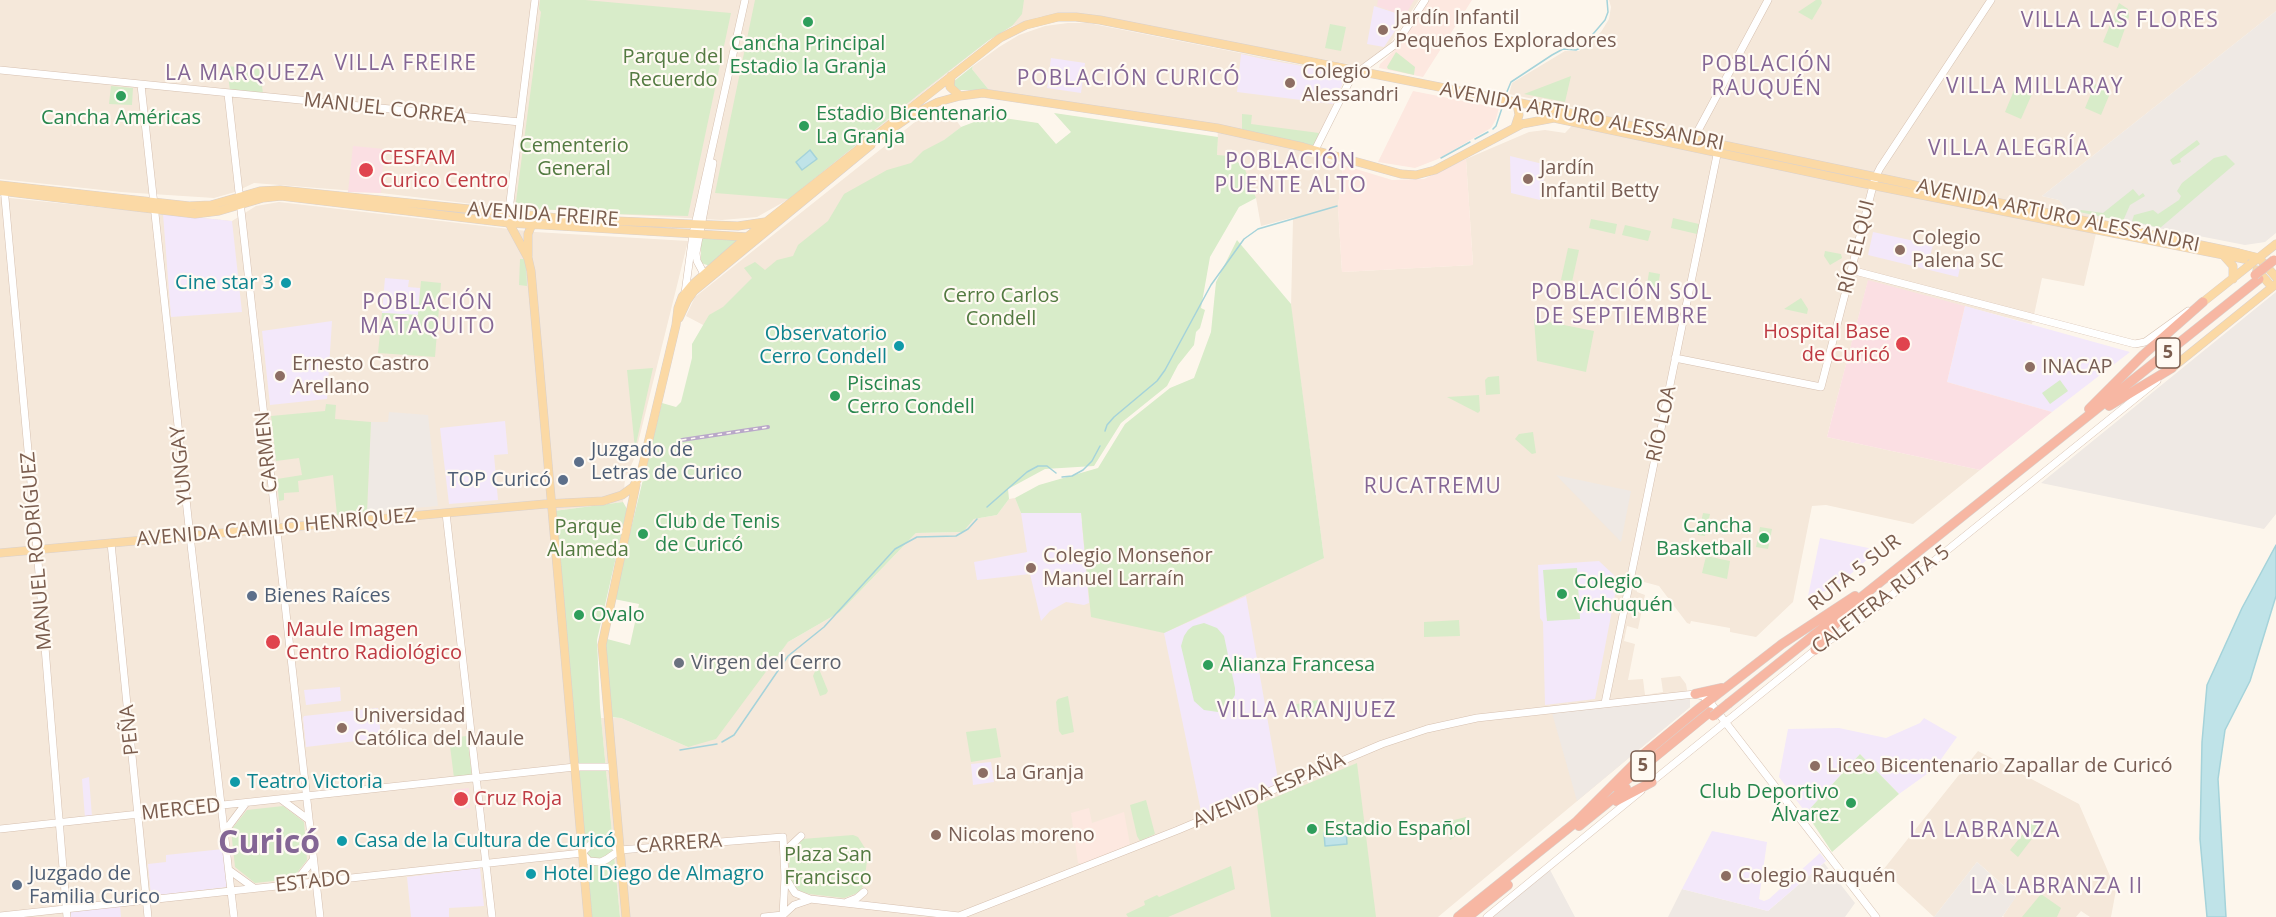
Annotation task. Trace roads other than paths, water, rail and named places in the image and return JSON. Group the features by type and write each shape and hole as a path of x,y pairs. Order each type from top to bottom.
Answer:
{"highway":[{"name":"RUTA 5 SUR","path":"1727,701 2077,426 2275,261"},
{"name":"RUTA 5 SUR","path":"1468,917 1855,596 2257,277"},
{"path":"2089,409 2148,350 2203,302"},
{"path":"2077,426 2172,368"},
{"path":"1580,822 1645,753 1697,710 1787,640 1855,596"},
{"path":"1815,650 1847,609"},
{"path":"1697,710 1697,701 1692,694 1725,688"},
{"path":"1580,822 1652,782"},
{"name":"RUTA 5 SUR","path":"1458,917 1580,822"}],"main road":[{"name":"AVENIDA ARTURO ALESSANDRI","path":"685,293 747,237 903,112 1008,33 1040,20 1067,17 1100,20 1567,113 1693,140 1718,148"},
{"path":"951,76 950,87 960,96"},
{"path":"676,325 687,301 702,285 893,128 938,102 960,96 996,94 1236,131 1315,150 1370,167 1416,175 1435,170 1514,127 1567,113"},
{"path":"1514,127 1519,115 1517,103"},
{"name":"AVENIDA ARTURO ALESSANDRI","path":"1554,118 1718,148 2224,256 2257,259"},
{"name":"AVENIDA ARTURO ALESSANDRI","path":"1874,181 2239,253 2257,259"},
{"name":"AVENIDA FREIRE","path":"2,188 154,206 200,214 239,202 281,196 509,218 738,226 767,221"},
{"path":"509,218 528,258"},
{"name":"AVENIDA FREIRE","path":"509,218 532,224 761,236"},
{"path":"532,224 528,236 528,258 533,289 588,917"},
{"path":"2239,253 2273,246"},
{"path":"2203,302 2273,246"},
{"path":"2224,256 2233,266 2233,279"},
{"path":"2257,259 2276,277"},
{"path":"2257,259 2274,285"},
{"path":"2247,268 2258,270 2274,285"},
{"path":"702,285 704,274"},
{"name":"CALETERA RUTA 5","path":"2172,368 2274,285"},
{"path":"626,917 602,645 630,511 650,436 679,305 685,293"},
{"path":"630,511 622,495 637,483"},
{"name":"AVENIDA CAMILO HENRÍQUEZ","path":"0,553 603,501 622,495"}],"street":[{"path":"509,218 535,0"},
{"path":"685,293 704,182 746,0"},
{"path":"1315,150 1348,83 1358,72 1396,44 1425,0"},
{"path":"1693,140 1768,0"},
{"name":"RÍO ELQUI","path":"1675,358 1821,387 1874,181 1880,168 1991,0"},
{"name":"MANUEL CORREA","path":"0,70 520,122"},
{"name":"YUNGAY","path":"141,85 234,917"},
{"name":"CARMEN","path":"228,94 320,917"},
{"name":"RÍO LOA","path":"1605,703 1718,148"},
{"name":"MANUEL RODRÍGUEZ","path":"2,188 37,549 67,917"},
{"path":"696,234 696,256 704,274"},
{"path":"1851,270 2141,344 2176,318 2203,302"},
{"name":"CALETERA RUTA 5","path":"1487,917 1815,650 1867,615 2172,368"},
{"path":"446,513 492,917"},
{"name":"PEÑA","path":"111,543 148,917"},
{"path":"1692,694 1709,701 1876,917"},
{"name":"AVENIDA ESPAÑA","path":"810,899 960,916 1175,831 1402,737 1458,722 1692,694"},
{"name":"MERCED","path":"0,829 574,767 612,767"},
{"path":"282,800 309,820"},
{"path":"225,831 246,803"},
{"path":"783,915 785,851 801,836"},
{"name":"CARRERA","path":"582,853 590,845 600,842 610,844 620,850 783,837 785,851"},
{"name":"ESTADO","path":"0,916 582,853 589,861 601,862 608,860 620,850"},
{"path":"294,884 313,860"},
{"path":"229,870 254,888"},
{"path":"785,877 795,893 810,899"},
{"path":"844,903 864,892"},
{"path":"764,917 783,915 794,905 810,899"}],"water":[{"path":"810,150 817,159 802,170 796,162"},
{"path":"2276,545 2276,596 2250,681 2225,730 2218,779 2226,917 2207,917 2200,839 2202,742 2207,685 2242,608"},
{"path":"1346,830 1347,844 1325,846 1324,833"}],"waterway":[{"path":"1506,94 1511,82 1552,55 1563,49 1576,50 1582,47 1605,20 1608,12 1607,0"},
{"path":"1493,129 1502,108"},
{"path":"1475,139 1488,132"},
{"path":"1441,158 1470,142"},
{"path":"1105,431 1114,417 1157,381 1165,370 1211,285 1244,239 1258,229 1337,206"},
{"path":"1062,477 1072,476 1083,470 1092,461 1100,446"},
{"path":"987,507 1027,472 1038,466 1047,466 1056,473"},
{"path":"722,742 734,735 788,656 824,627 895,549 917,537 956,536 968,529 977,519"},
{"path":"680,750 717,744"}],"railway":[{"path":"682,440 768,427"}],"place":[{"name":"Cancha Principal Estadio la Granja","path":"808,22"},
{"name":"Jardín Infantil Pequeños Exploradores","path":"1383,30"},
{"name":"Colegio Alessandri","path":"1290,83"},
{"name":"Cancha Américas","path":"121,96"},
{"name":"Estadio Bicentenario La Granja","path":"804,126"},
{"name":"CESFAM Curico Centro","path":"366,170"},
{"name":"Jardín Infantil Betty","path":"1528,179"},
{"name":"Colegio Palena SC","path":"1900,250"},
{"name":"Cine star 3","path":"286,283"},
{"name":"Hospital Base de Curicó","path":"1903,344"},
{"name":"Observatorio Cerro Condell","path":"899,346"},
{"name":"INACAP","path":"2030,367"},
{"name":"Ernesto Castro Arellano","path":"280,376"},
{"name":"Piscinas Cerro Condell","path":"835,396"},
{"name":"Juzgado de Letras de Curico","path":"579,462"},
{"name":"TOP Curicó","path":"563,480"},
{"name":"Club de Tenis de Curicó","path":"643,534"},
{"name":"Cancha Basketball","path":"1764,538"},
{"name":"Colegio Monseñor Manuel Larraín","path":"1031,568"},
{"name":"Colegio Vichuquén","path":"1562,594"},
{"name":"Bienes Raíces","path":"252,596"},
{"name":"Ovalo","path":"579,615"},
{"name":"Maule Imagen Centro Radiológico","path":"273,642"},
{"name":"Virgen del Cerro","path":"679,663"},
{"name":"Alianza Francesa","path":"1208,665"},
{"name":"Universidad Católica del Maule","path":"342,728"},
{"name":"Liceo Bicentenario Zapallar de Curicó","path":"1815,766"},
{"name":"La Granja","path":"983,773"},
{"name":"Teatro Victoria","path":"235,782"},
{"name":"Cruz Roja","path":"461,799"},
{"name":"Club Deportivo Álvarez","path":"1851,803"},
{"name":"Estadio Español","path":"1312,829"},
{"name":"Nicolas moreno","path":"936,835"},
{"name":"Casa de la Cultura de Curicó","path":"342,841"},
{"name":"Hotel Diego de Almagro","path":"531,874"},
{"name":"Colegio Rauquén","path":"1726,876"},
{"name":"Juzgado de Familia Curico","path":"17,885"}],"district":[{"name":"VILLA LAS FLORES","path":"2120,21"},
{"name":"VILLA FREIRE","path":"406,64"},
{"name":"LA MARQUEZA","path":"245,74"},
{"name":"POBLACIÓN RAUQUÉN","path":"1767,77"},
{"name":"POBLACIÓN CURICÓ","path":"1129,79"},
{"name":"VILLA MILLARAY","path":"2035,87"},
{"name":"VILLA ALEGRÍA","path":"2009,149"},
{"name":"POBLACIÓN PUENTE ALTO","path":"1291,174"},
{"name":"POBLACIÓN SOL DE SEPTIEMBRE","path":"1622,305"},
{"name":"POBLACIÓN MATAQUITO","path":"428,315"},
{"name":"RUCATREMU","path":"1433,487"},
{"name":"VILLA ARANJUEZ","path":"1307,711"},
{"name":"LA LABRANZA","path":"1985,831"},
{"name":"Curicó","path":"269,844"},
{"name":"LA LABRANZA II","path":"2057,887"}],"park label":[{"name":"Parque del Recuerdo","path":"673,68"},
{"name":"Cementerio General","path":"574,158"},
{"name":"Cerro Carlos Condell","path":"1001,308"},
{"name":"Parque Alameda","path":"588,538"},
{"name":"Plaza San Francisco","path":"828,866"}]}
